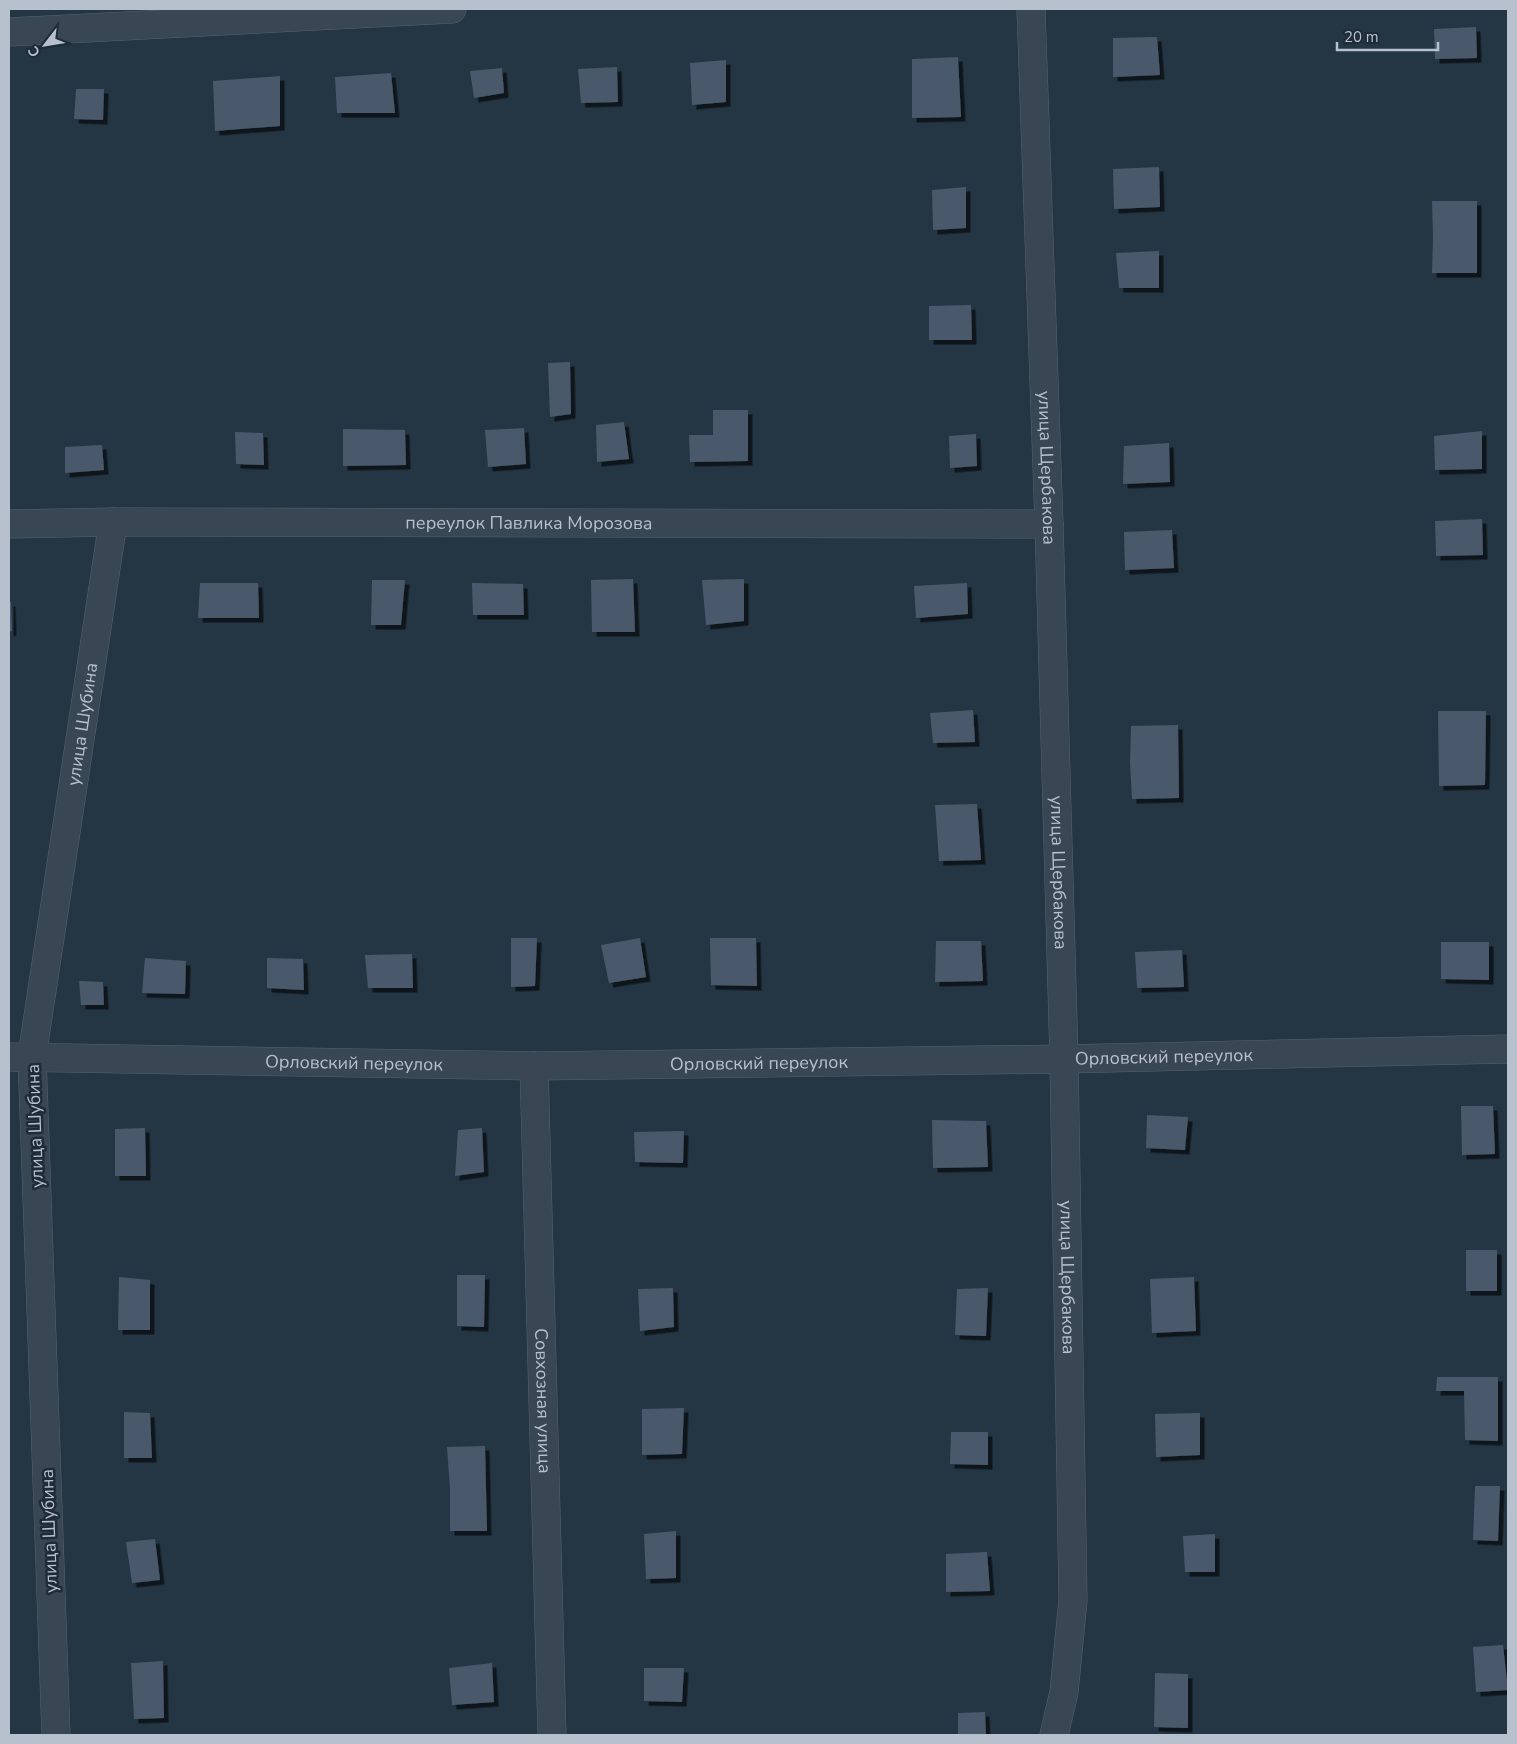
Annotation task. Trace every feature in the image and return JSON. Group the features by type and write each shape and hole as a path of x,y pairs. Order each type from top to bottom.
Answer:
{"street":[{"path":"9,32 452,9"},
{"name":"улица Щербакова","path":"1031,9 1049,524 1064,1059 1074,1600 1064,1692 1054,1735"},
{"name":"переулок Павлика Морозова","path":"9,524 113,522 1049,524"},
{"name":"улица Шубина","path":"56,1735 20,1056 113,522"},
{"name":"Орловский переулок","path":"20,1056 534,1066 1064,1059 1508,1049"},
{"name":"Совхозная улица","path":"534,1066 552,1735"}],"building":[{"path":"1476,27 1477,58 1435,59 1434,29"},
{"path":"1157,37 1160,75 1113,77 1113,38"},
{"path":"958,57 961,117 912,118 912,59"},
{"path":"726,60 726,102 692,105 690,63"},
{"path":"617,67 618,102 581,103 578,69"},
{"path":"502,68 504,93 474,98 470,71"},
{"path":"391,73 395,113 337,113 335,77"},
{"path":"280,76 280,126 215,131 213,81"},
{"path":"76,89 104,89 103,120 74,119"},
{"path":"1159,167 1160,207 1114,209 1113,169"},
{"path":"966,187 966,228 933,230 932,190"},
{"path":"1432,201 1477,201 1477,273 1432,273"},
{"path":"1159,251 1159,288 1119,288 1116,253"},
{"path":"971,305 972,340 929,340 929,306"},
{"path":"570,362 571,414 550,417 548,363"},
{"path":"713,410 748,410 748,461 690,462 689,435 713,435"},
{"path":"624,422 629,459 597,462 596,425"},
{"path":"524,428 526,464 488,467 485,430"},
{"path":"343,429 405,430 406,465 343,466"},
{"path":"1482,431 1482,469 1435,470 1434,436"},
{"path":"235,432 263,433 264,465 236,464"},
{"path":"976,434 977,466 950,468 949,436"},
{"path":"1169,443 1170,482 1123,484 1124,446"},
{"path":"102,445 104,470 65,473 65,447"},
{"path":"1482,519 1483,555 1436,556 1435,521"},
{"path":"1172,530 1174,568 1125,570 1124,532"},
{"path":"633,579 635,632 592,632 591,580"},
{"path":"744,579 744,621 706,625 702,580"},
{"path":"372,580 405,580 401,625 371,625"},
{"path":"200,583 258,583 259,618 198,618"},
{"path":"472,583 523,584 524,615 473,615"},
{"path":"967,583 968,614 916,618 914,586"},
{"path":"9,602 11,602 12,631 9,632"},
{"path":"973,710 975,742 933,743 930,713"},
{"path":"1438,711 1486,711 1485,785 1439,786"},
{"path":"1178,725 1179,798 1132,799 1130,763 1131,726"},
{"path":"977,804 981,860 939,861 935,805"},
{"path":"511,938 537,938 535,986 511,987"},
{"path":"640,938 646,977 609,983 601,945"},
{"path":"710,938 756,938 757,986 711,985"},
{"path":"936,941 981,941 983,981 935,982"},
{"path":"1441,942 1489,942 1489,980 1441,979"},
{"path":"1182,950 1184,987 1137,988 1135,952"},
{"path":"412,954 413,988 368,988 365,955"},
{"path":"145,958 186,961 185,994 142,993"},
{"path":"267,958 303,959 304,990 267,988"},
{"path":"79,981 103,982 104,1005 81,1005"},
{"path":"1461,1106 1493,1106 1495,1154 1462,1155"},
{"path":"1147,1115 1188,1117 1185,1150 1146,1148"},
{"path":"932,1120 986,1121 988,1167 933,1168"},
{"path":"145,1128 146,1176 115,1176 115,1129"},
{"path":"482,1128 484,1172 455,1176 458,1130"},
{"path":"684,1131 683,1163 635,1162 634,1132"},
{"path":"1466,1250 1497,1250 1497,1291 1466,1291"},
{"path":"457,1275 485,1275 484,1327 457,1326"},
{"path":"119,1277 150,1280 150,1330 118,1330"},
{"path":"1194,1277 1196,1331 1152,1333 1150,1279"},
{"path":"673,1288 674,1327 640,1331 638,1289"},
{"path":"988,1288 986,1336 955,1335 957,1289"},
{"path":"1437,1377 1498,1377 1498,1441 1465,1440 1464,1391 1436,1391"},
{"path":"684,1408 682,1454 642,1455 642,1409"},
{"path":"124,1412 150,1413 152,1458 124,1458"},
{"path":"1200,1413 1200,1455 1156,1457 1155,1414"},
{"path":"951,1432 988,1432 988,1465 950,1464"},
{"path":"485,1446 487,1531 450,1531 447,1447"},
{"path":"1475,1486 1500,1486 1498,1541 1473,1540"},
{"path":"676,1531 676,1578 646,1579 644,1534"},
{"path":"1215,1534 1215,1572 1185,1572 1183,1536"},
{"path":"155,1539 160,1580 132,1583 126,1542"},
{"path":"987,1552 990,1591 946,1592 946,1554"},
{"path":"1503,1645 1508,1690 1476,1692 1473,1647"},
{"path":"163,1661 164,1718 134,1719 131,1663"},
{"path":"492,1663 494,1702 452,1705 449,1668"},
{"path":"644,1668 684,1668 682,1702 644,1701"},
{"path":"1155,1673 1188,1674 1188,1728 1154,1727"},
{"path":"985,1712 986,1735 958,1735 958,1713"}]}
